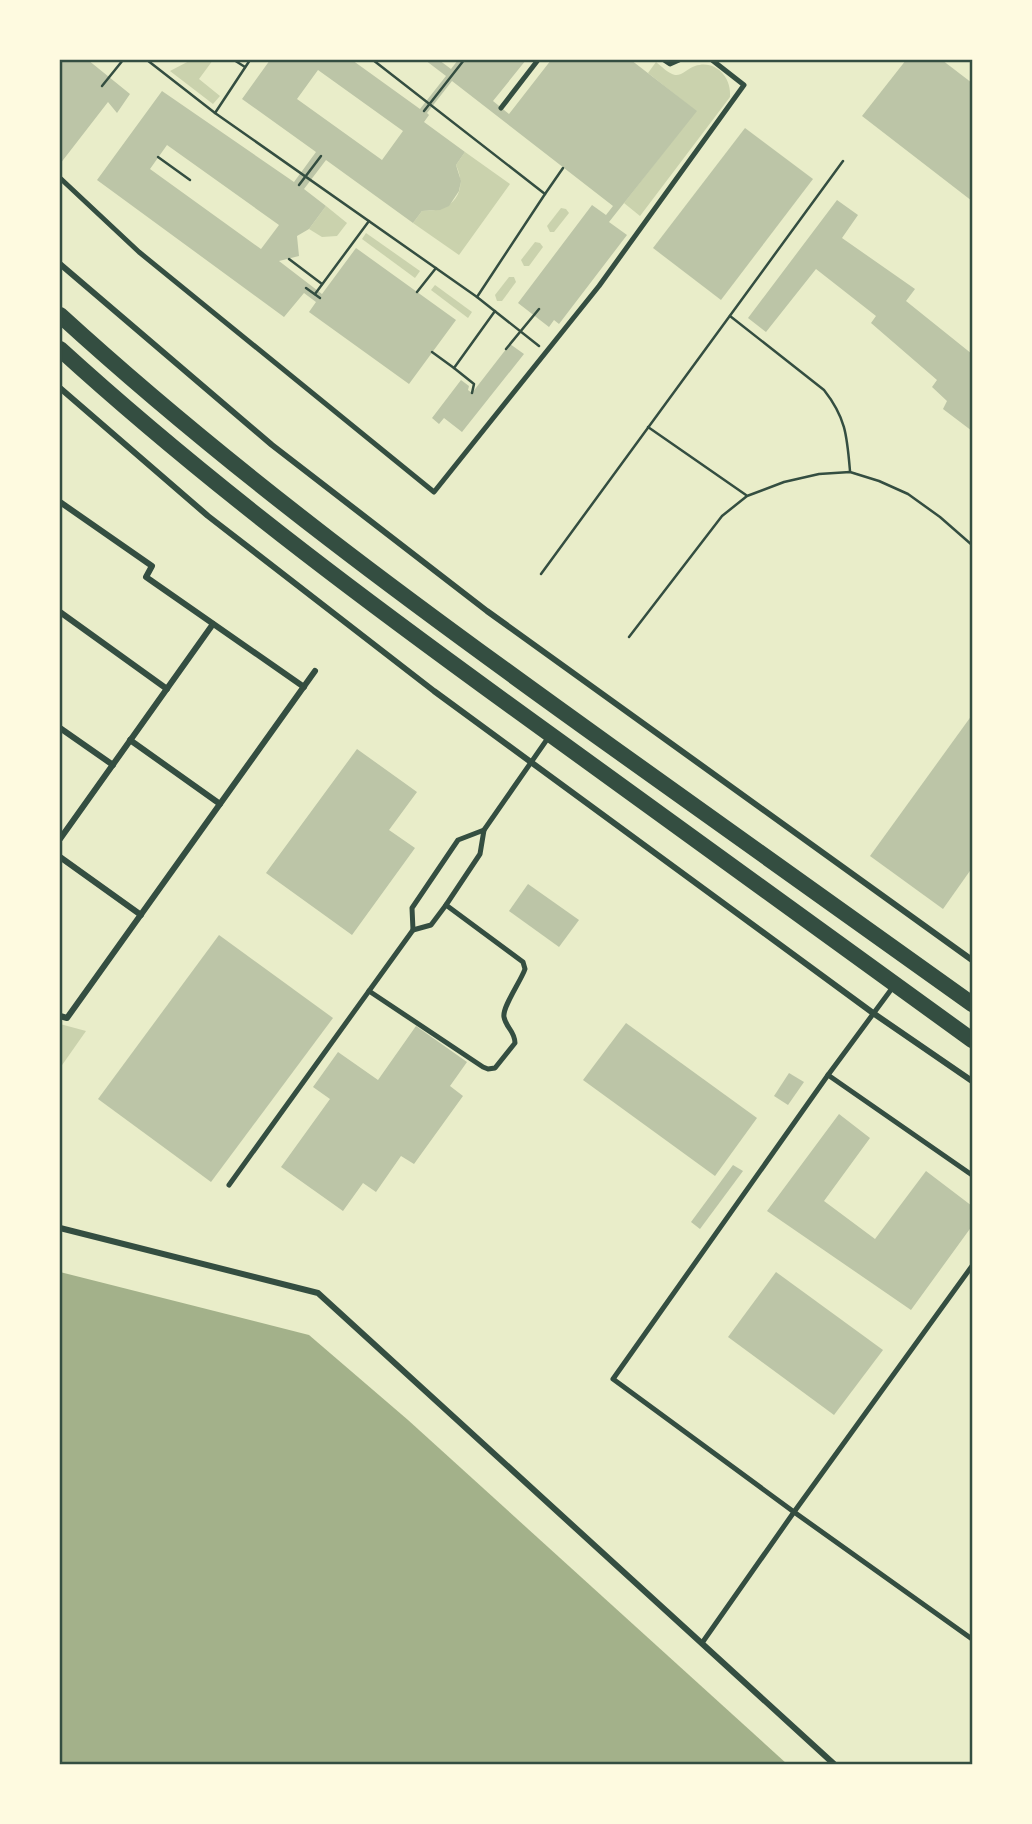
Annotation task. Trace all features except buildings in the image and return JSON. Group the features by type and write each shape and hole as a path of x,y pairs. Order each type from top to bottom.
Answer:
{"main road":[{"path":"60,315 118,368 247,475 365,567 486,657 972,1004"},
{"path":"60,349 127,409 338,578 451,664 972,1040"}],"street":[{"path":"60,264 272,445 487,611 972,960"},
{"path":"60,388 208,516 434,691 873,1013 972,1081"},
{"path":"60,502 152,566 146,577 304,687"},
{"path":"60,612 167,689"},
{"path":"60,839 213,624"},
{"path":"60,1016 67,1018 316,671"},
{"path":"60,728 113,765"},
{"path":"130,740 220,804"},
{"path":"60,857 141,915"},
{"path":"60,1228 318,1293 834,1765"}],"lane":[{"path":"501,108 538,60"},
{"path":"664,60 670,64 679,60"},
{"path":"60,178 139,251 433,492 599,286 744,85 712,60"},
{"path":"413,930 431,925 446,905 480,854 484,830 550,735"},
{"path":"229,1185 413,930 412,908 458,840 484,830"},
{"path":"369,991 483,1067 495,1068 515,1043 514,1034 505,1021 503,1012 525,970 523,962 446,905"},
{"path":"895,984 613,1379 972,1639"},
{"path":"828,1075 972,1175"},
{"path":"702,1643 972,1266"}],"path":[{"path":"102,86 123,60"},
{"path":"148,60 215,113 477,297 547,352"},
{"path":"234,60 245,68"},
{"path":"215,113 250,60"},
{"path":"373,60 545,194"},
{"path":"424,111 464,60"},
{"path":"299,186 321,156"},
{"path":"158,157 190,180"},
{"path":"541,574 843,161"},
{"path":"477,297 563,168"},
{"path":"315,294 369,221"},
{"path":"289,259 322,284"},
{"path":"417,292 436,268"},
{"path":"306,288 320,298"},
{"path":"506,349 539,309"},
{"path":"454,368 495,311"},
{"path":"730,316 824,390 836,405 847,435 850,472"},
{"path":"432,352 474,384 472,393"},
{"path":"648,427 747,496"},
{"path":"629,638 722,516 747,496 784,482 819,474 850,472 879,481 908,494 972,545"}],"shaded area":[{"path":"191,60 213,60 199,79 220,96 213,104 170,71"},
{"path":"656,62 675,75 695,66 715,67 721,71 728,83 730,97 640,216 624,203 696,111 648,73"},
{"path":"465,152 510,184 459,255 413,223 422,211 442,208 455,199 460,184 456,165"},
{"path":"326,206 347,223 337,236 322,237 309,229"},
{"path":"561,208 569,213 554,232 550,232 547,226"},
{"path":"366,233 420,271 415,278 362,239"},
{"path":"535,242 543,247 529,266 524,266 521,260"},
{"path":"509,277 514,277 516,282 502,301 497,301 495,295"},
{"path":"435,285 472,312 468,318 431,290"},
{"path":"60,1024 86,1031 60,1068"},
{"path":"60,1272 309,1335 408,1420 787,1764 60,1764"}]}
